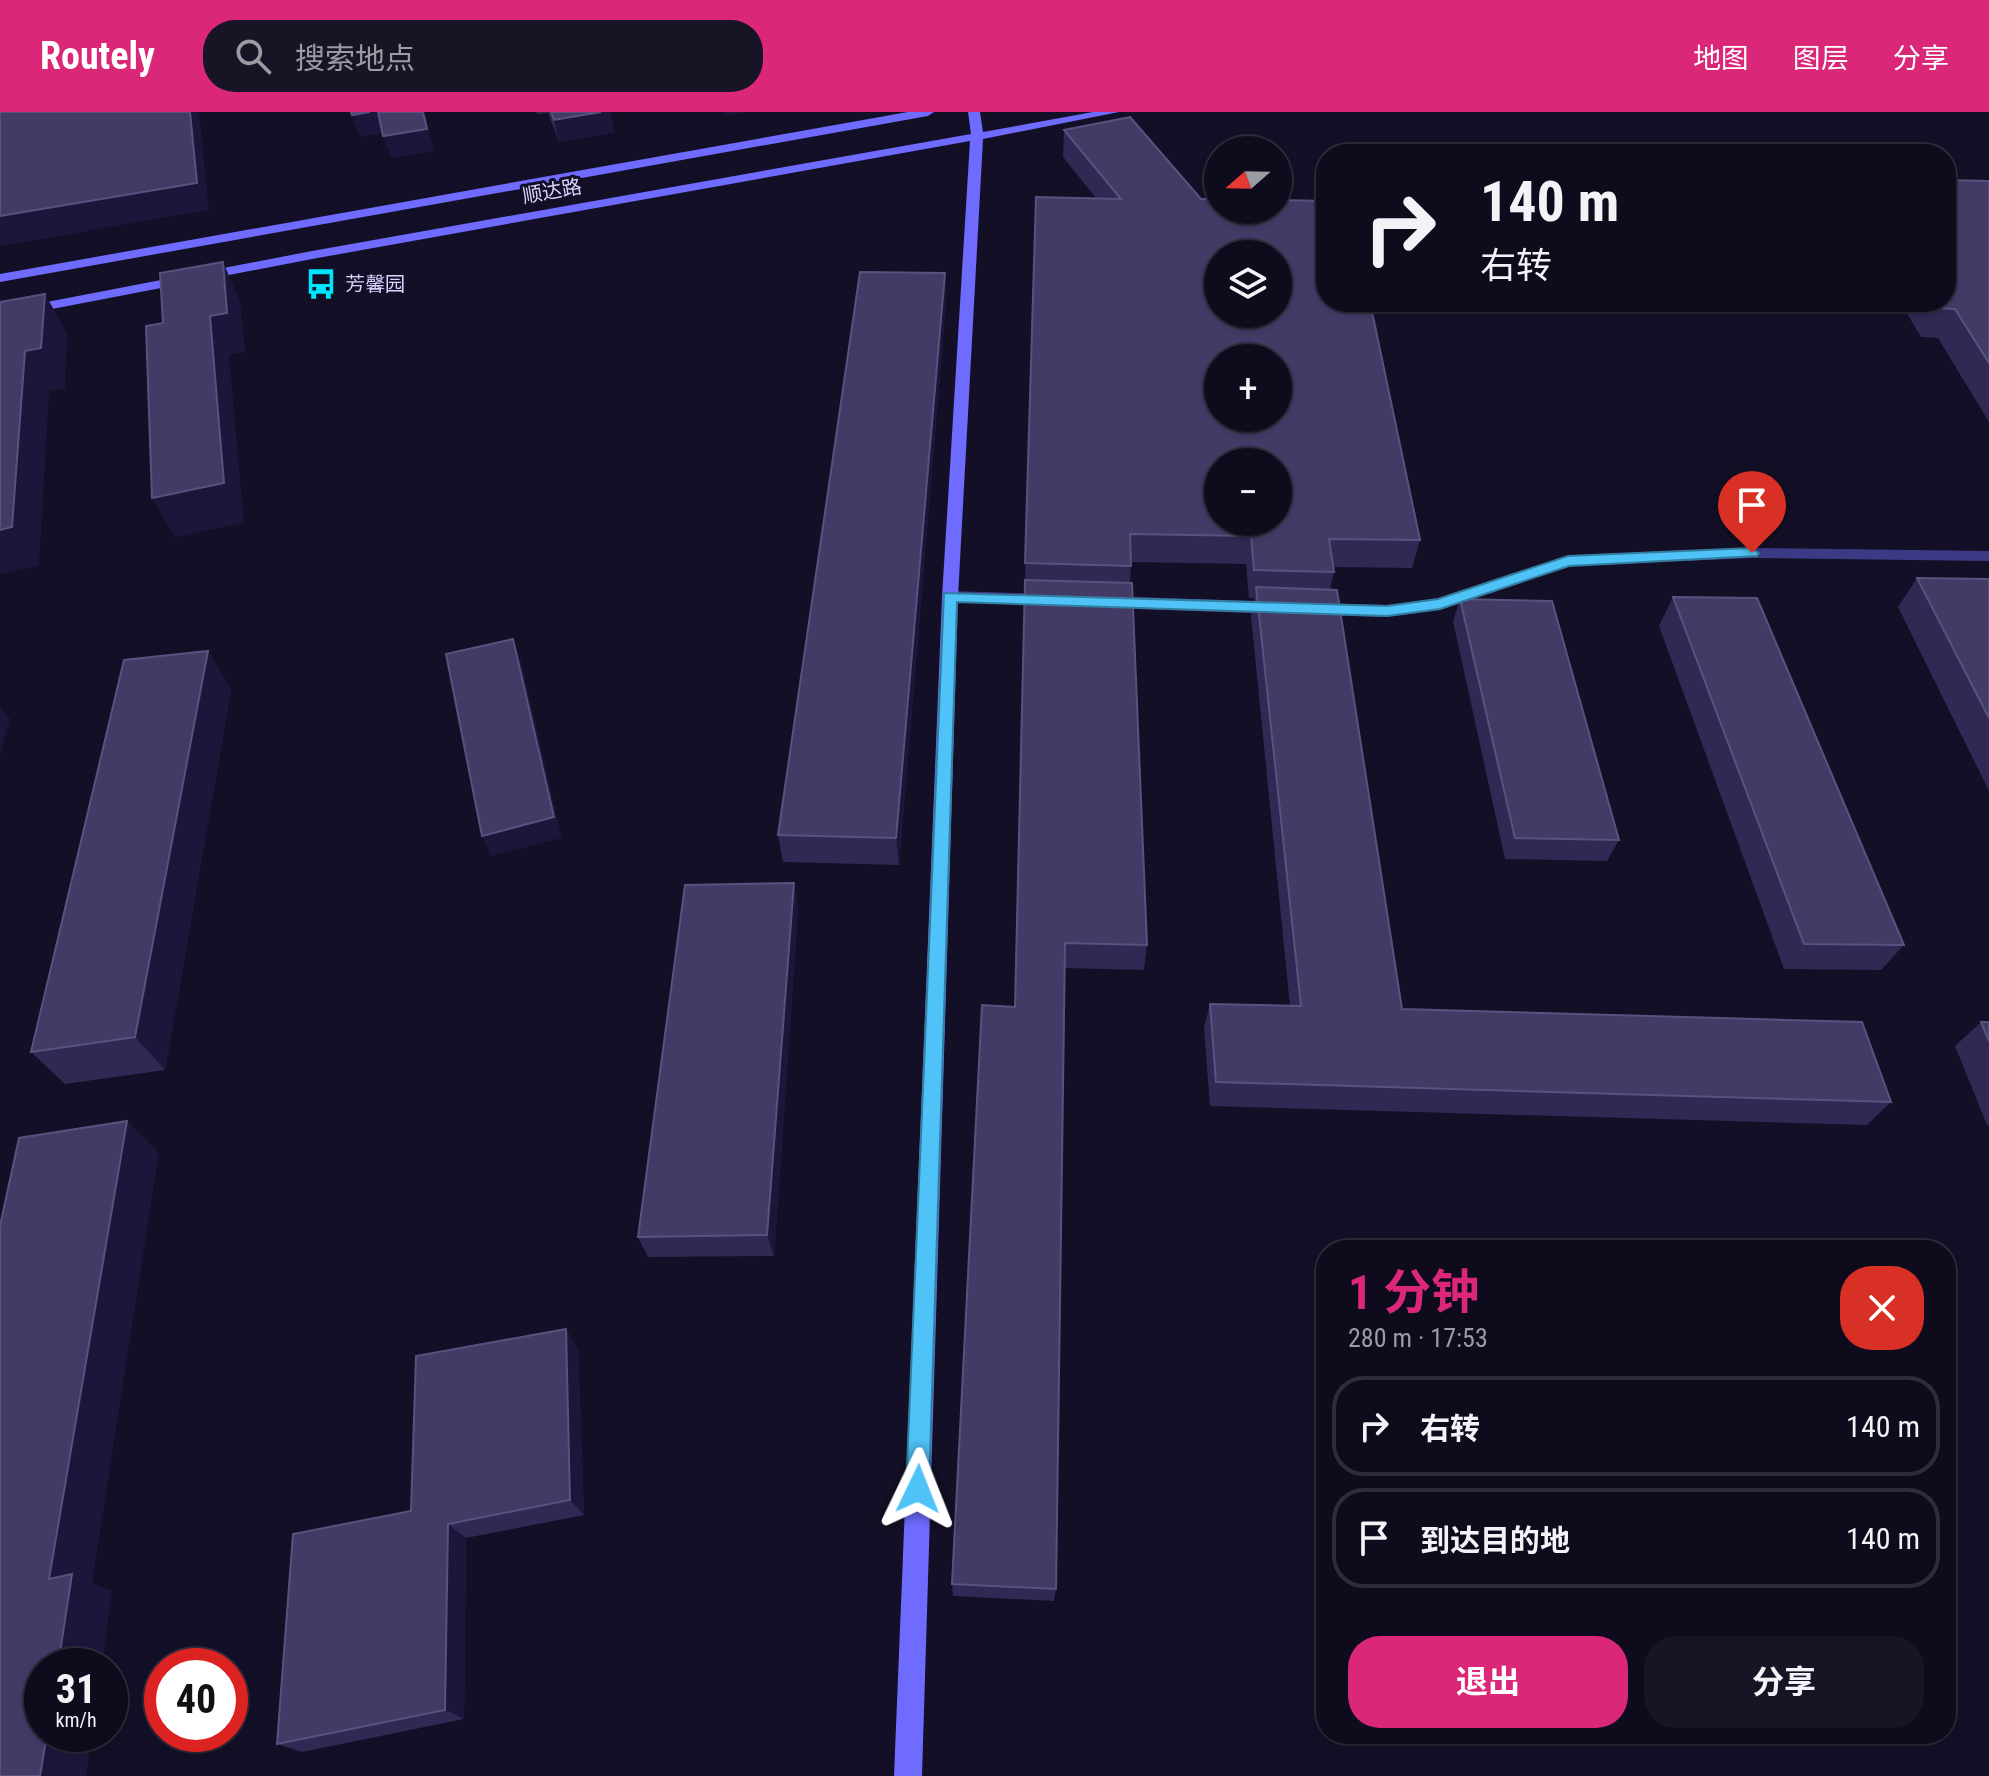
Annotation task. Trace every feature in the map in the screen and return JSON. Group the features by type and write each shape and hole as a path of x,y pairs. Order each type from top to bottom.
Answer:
{"main road":[{"name":"顺达路","path":"0,278 928,112"},
{"path":"908,1776 950,597 977,134 974,112"},
{"name":"顺达路","path":"0,315 977,134 1113,112"}],"street":[{"path":"950,597 1387,611 1440,604 1568,561 1752,553 1989,556"}],"building":[{"path":"0,112 190,112 197,183 0,216"},
{"path":"378,112 423,112 427,129 383,136"},
{"path":"551,112 601,112 554,120"},
{"path":"1130,117 1204,199 1204,224 1292,224 1292,200 1316,201 1316,312 1372,312 1420,540 1329,539 1334,572 1254,570 1251,536 1292,536 1292,448 1204,448 1204,535 1130,534 1131,566 1025,563 1036,197 1121,199 1064,130"},
{"path":"1956,180 1989,181 1989,363 1956,311"},
{"path":"223,262 227,313 210,316 224,483 152,498 146,326 163,323 160,273"},
{"path":"860,272 945,273 896,838 778,835"},
{"path":"45,294 41,348 25,351 12,527 0,530 0,302"},
{"path":"1917,578 1989,579 1989,718"},
{"path":"1025,580 1132,583 1147,945 1065,943 1056,1589 952,1584 982,1005 1015,1007"},
{"path":"1256,587 1337,590 1402,1009 1862,1022 1891,1102 1216,1082 1210,1004 1301,1006"},
{"path":"1673,597 1757,598 1904,945 1804,944"},
{"path":"1460,599 1552,601 1619,840 1515,838"},
{"path":"513,639 554,817 482,836 446,654"},
{"path":"208,651 135,1037 31,1052 124,660"},
{"path":"794,883 767,1235 638,1237 685,885"},
{"path":"1981,1022 1989,1022 1989,1041"},
{"path":"127,1121 49,1579 72,1574 61,1648 24,1648 24,1752 44,1752 40,1776 0,1776 0,1226 19,1138"},
{"path":"566,1329 570,1500 448,1524 445,1710 277,1744 293,1534 411,1511 416,1356"}],"place":[{"name":"芳馨园","path":"321,284"}],"route":[{"path":"918,1489 950,597 1387,611 1440,604 1568,561 1752,553"}]}
